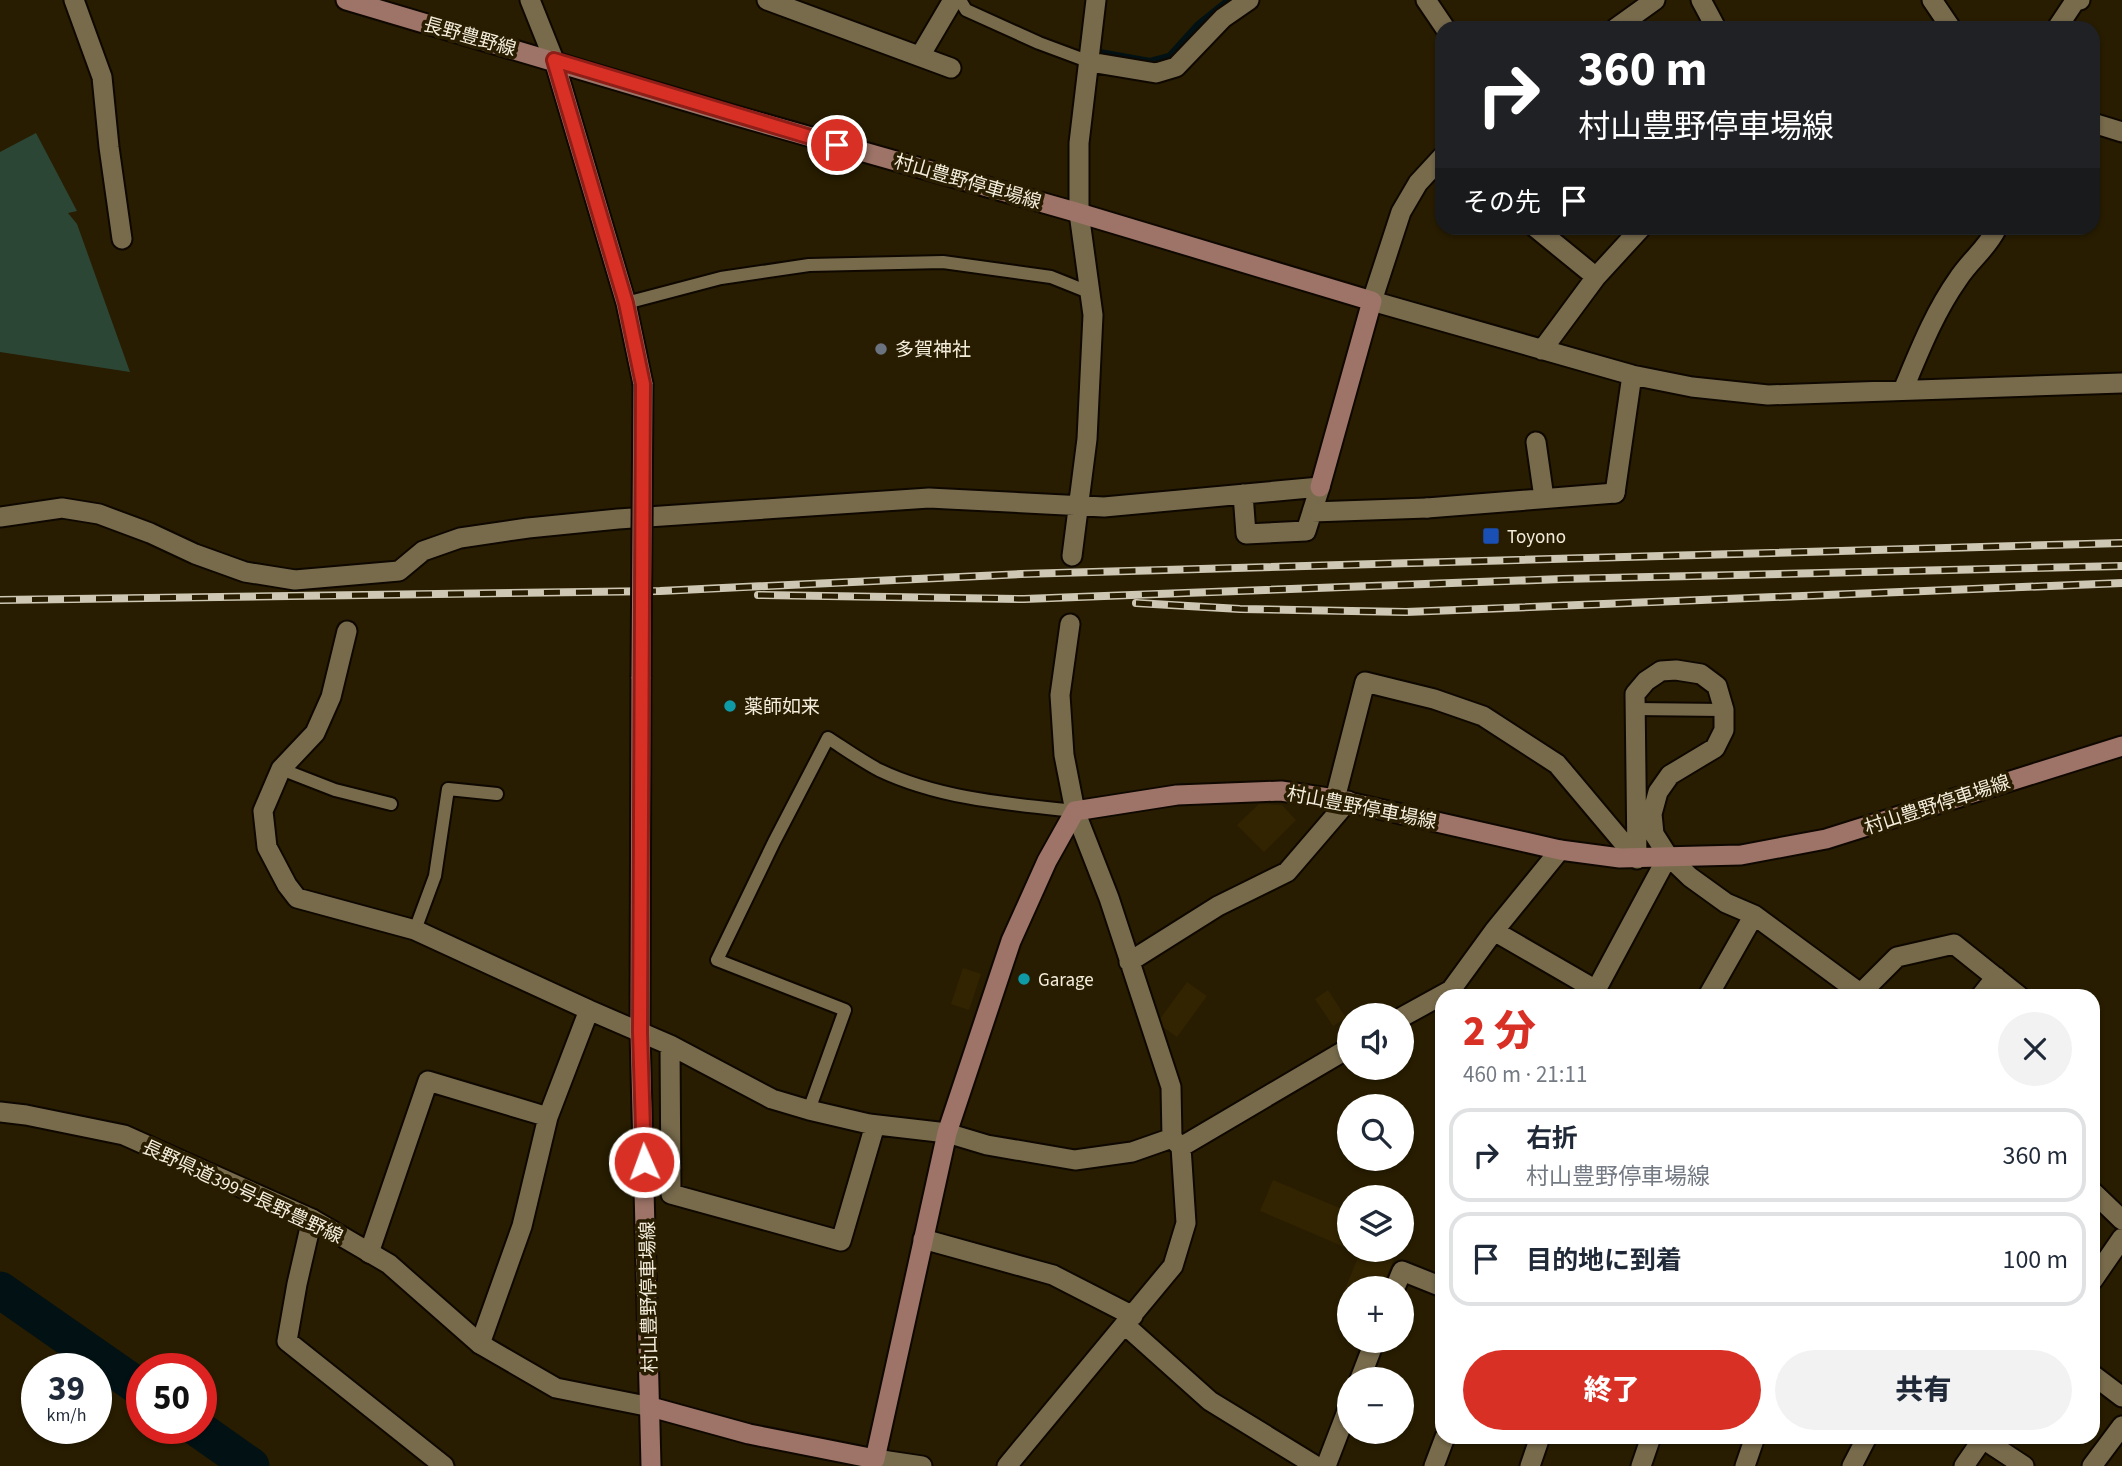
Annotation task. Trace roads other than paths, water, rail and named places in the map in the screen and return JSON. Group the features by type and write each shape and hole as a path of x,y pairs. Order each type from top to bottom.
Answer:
{"main road":[{"name":"長野豊野線","path":"346,0 554,60"},
{"name":"村山豊野停車場線","path":"554,60 1372,301"},
{"name":"村山豊野停車場線","path":"554,60 626,303 643,384 640,1032 651,1466"},
{"path":"1320,487 1372,301"},
{"name":"村山豊野停車場線","path":"1075,811 1177,795 1281,791 1341,800 1560,850 1637,859 1741,855 1826,839 2122,746"},
{"path":"650,1407 749,1434 874,1463 947,1133 1011,942 1047,861 1075,811"}],"street":[{"path":"74,0 102,77 108,147 122,239"},
{"path":"530,0 554,60"},
{"path":"767,0 951,68"},
{"path":"920,56 953,0"},
{"path":"1072,556 1087,439 1093,315 1079,213 1079,143 1096,0"},
{"path":"1090,62 1156,73 1176,67 1223,18 1249,0"},
{"path":"1426,0 1440,21"},
{"path":"1626,21 1655,0"},
{"path":"1701,0 1712,21"},
{"path":"1932,0 1946,21"},
{"path":"2062,21 2075,1 2080,0"},
{"path":"2100,125 2122,132"},
{"path":"1435,164 1419,183 1401,212 1372,301 1632,375 1692,387 1768,396 2122,383"},
{"path":"1544,235 1596,277"},
{"path":"1542,350 1596,277 1635,235"},
{"path":"1903,390 1926,334 1958,278 1988,245 1993,235"},
{"path":"1312,512 1427,508 1615,493 1632,375"},
{"path":"1536,442 1544,498"},
{"path":"0,517 62,508 99,514 244,572 295,580 399,572 423,551 460,538 618,519 929,498 1080,508 1320,487 1306,531 1246,534 1243,494"},
{"path":"1007,1466 1173,1266 1186,1223 1171,1087 1109,898 1075,811 1064,755 1060,695 1070,624"},
{"path":"347,631 331,697 315,733 281,769 263,811 267,847 297,898 415,930 670,1045 772,1100 875,1125 947,1133 988,1145 1075,1160 1132,1152 1176,1142 1337,1055"},
{"path":"1637,859 1635,694 1646,681 1661,671 1676,670 1701,674 1717,686 1724,710 1724,730 1715,748 1670,775 1658,792 1652,814 1654,834 1668,856 1690,877 1726,903 1754,915 1855,989"},
{"path":"1129,962 1218,906 1287,872 1341,800 1365,682 1434,699 1483,716 1557,764 1637,859"},
{"path":"1452,989 1493,931 1560,850"},
{"path":"1597,989 1668,856"},
{"path":"1712,989 1754,915"},
{"path":"1493,931 1594,989"},
{"path":"1868,989 1897,957 1954,944 2011,989"},
{"path":"1987,989 1996,977"},
{"path":"1414,1010 1435,999"},
{"path":"480,1344 523,1226 548,1117 589,1010"},
{"path":"670,1045 671,1194 841,1241 875,1125"},
{"path":"369,1252 428,1081 548,1117"},
{"name":"長野県道399号長野豊野線","path":"0,1112 124,1135 312,1219 389,1264 480,1344 556,1388 650,1407"},
{"path":"2100,1199 2122,1220"},
{"path":"312,1219 287,1342 444,1466"},
{"path":"923,1238 1053,1275 1129,1321 1210,1401 1316,1466"},
{"path":"2100,1270 2122,1240"},
{"path":"1400,1276 1402,1271 1435,1284"},
{"path":"2100,1380 2122,1397"},
{"path":"2092,1466 2122,1426"},
{"path":"1326,1466 1337,1437"},
{"path":"1434,1466 1442,1444"},
{"path":"1530,1466 1538,1444"},
{"path":"1641,1466 1649,1444"},
{"path":"1745,1466 1753,1444"},
{"path":"1852,1466 1863,1444"},
{"path":"1964,1466 1979,1444"},
{"path":"1992,1444 2024,1466"},
{"path":"874,1463 922,1466"}],"lane":[{"path":"960,0 966,10 1039,43 1090,62"},
{"path":"626,303 721,278 809,265 929,262 1051,277 1091,293"},
{"path":"1634,709 1724,710"},
{"path":"809,1110 845,1010 717,960 828,738 879,770 941,793 1075,811"},
{"path":"281,769 335,790 391,804"},
{"path":"415,930 435,876 448,789 497,794"}],"waterway":[{"path":"1100,52 1150,61 1169,56 1198,24 1228,0"},
{"path":"0,1290 126,1378"},
{"path":"217,1442 251,1466"}],"railway":[{"path":"0,600 660,591 1021,574 2122,543"},
{"path":"758,595 1024,599 1562,579 2122,566"},
{"path":"1136,603 1240,609 1406,612 2122,583"}],"place":[{"name":"多賀神社","path":"881,349"},
{"name":"Toyono","path":"1491,536"},
{"name":"薬師如来","path":"730,706"},
{"name":"Garage","path":"1024,979"}]}
